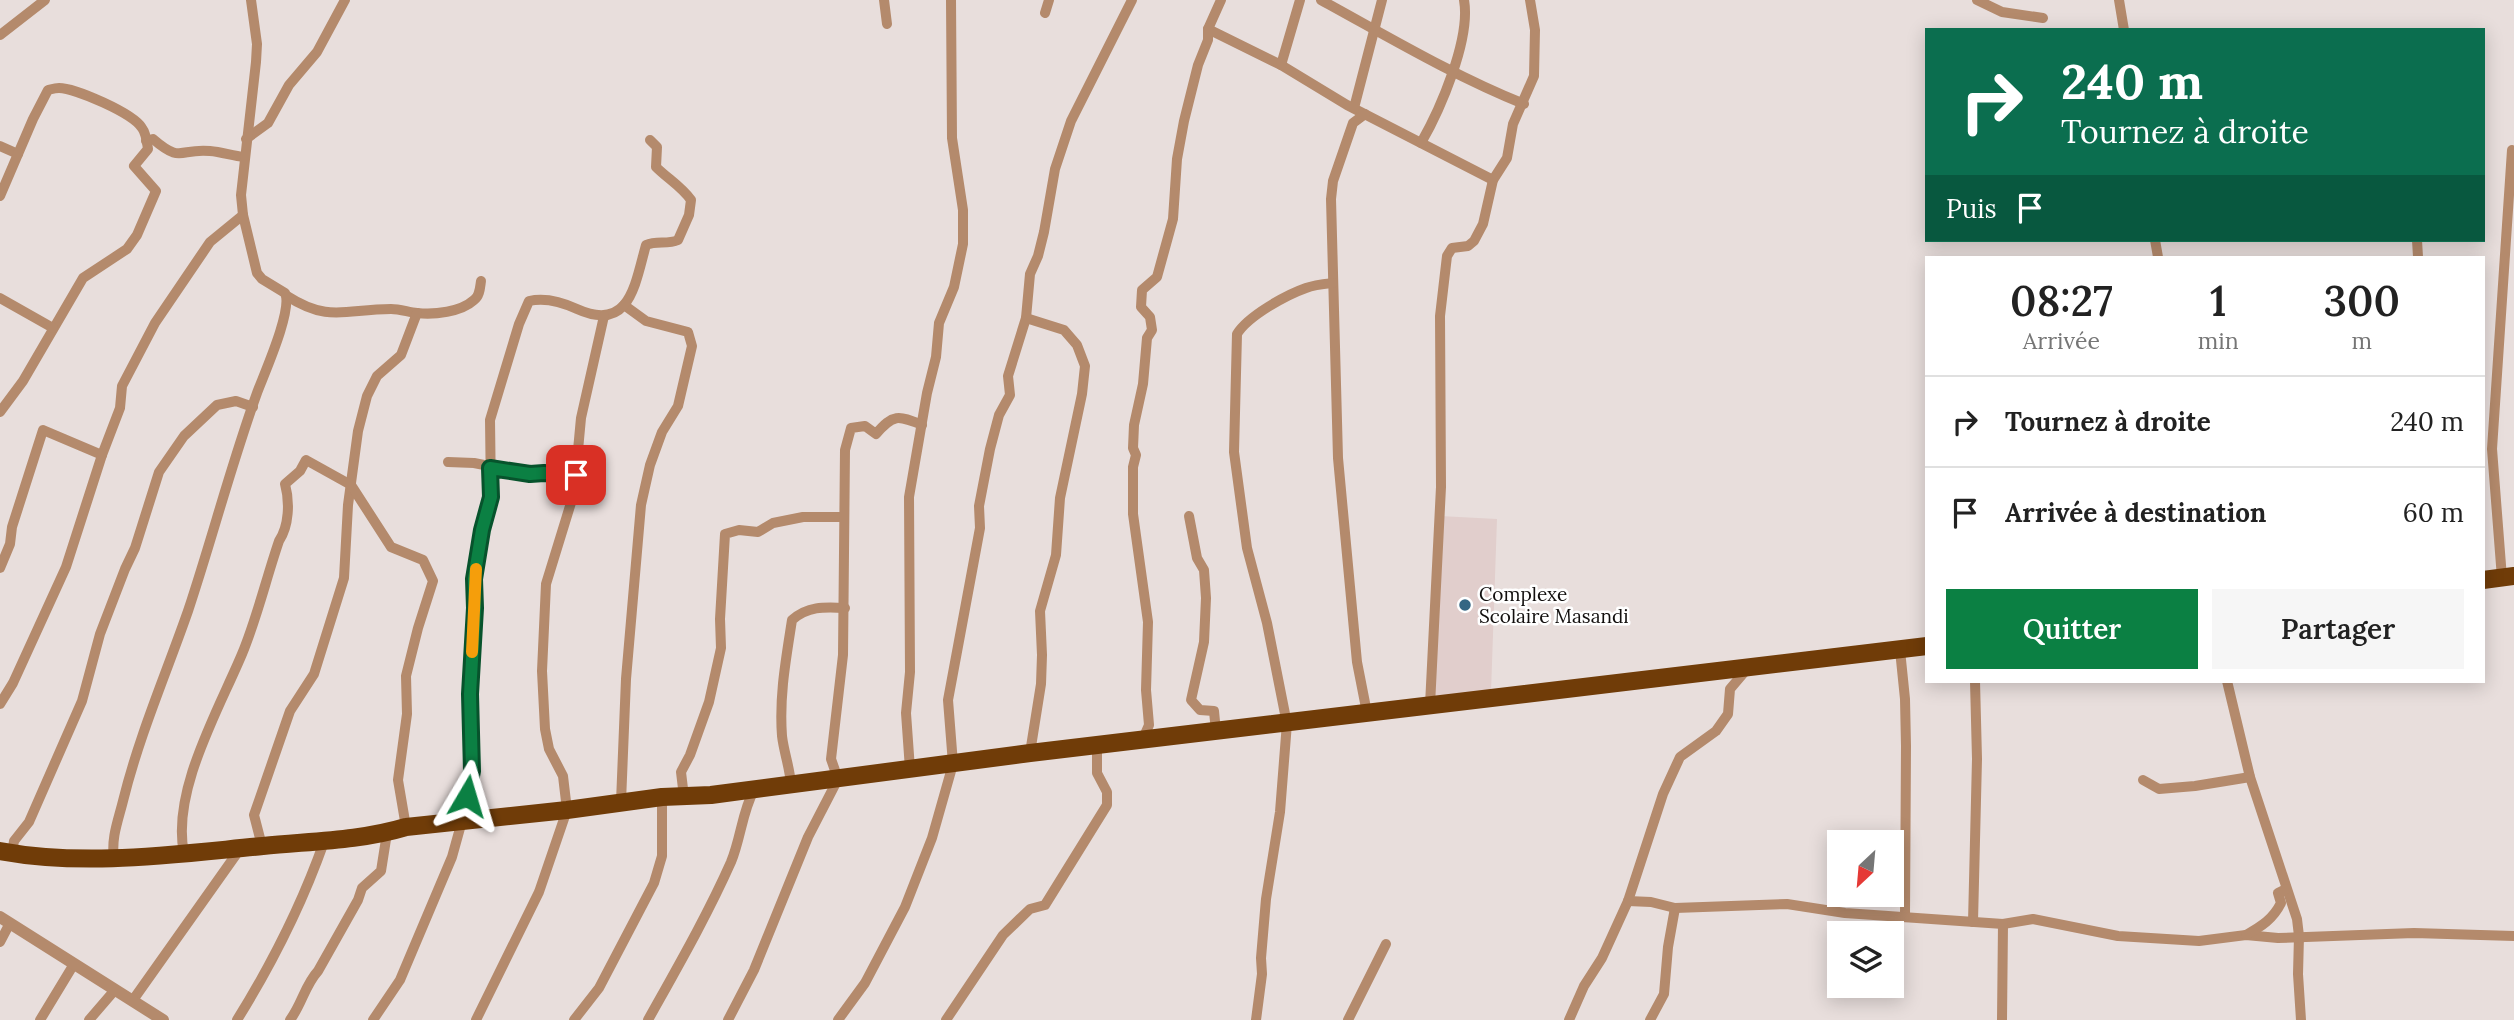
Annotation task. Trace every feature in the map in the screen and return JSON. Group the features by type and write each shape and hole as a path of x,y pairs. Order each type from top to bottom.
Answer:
{"highway":[{"path":"2485,580 2508,577"},
{"path":"6,852 61,858 114,858 324,842 387,833 406,827 662,797 747,795 791,785 830,785 909,769 1097,746 1146,733 1163,738 1925,646"}],"street":[{"path":"0,35 45,0"},
{"path":"251,0 257,44 242,195 243,215 257,273 303,307 331,314 391,309 440,313 474,301 479,294 481,281"},
{"path":"246,139 268,122 289,85 317,52 345,0"},
{"path":"884,0 887,24"},
{"path":"909,769 906,713 910,672 909,497 936,357 939,323 954,287 963,244 963,210 952,138 951,0"},
{"path":"1045,13 1049,0"},
{"path":"838,1020 864,983 905,907 932,838 953,764 948,700 980,528 979,506 999,415 1010,395 1008,376 1026,318 1030,274 1044,232 1055,169 1071,121 1132,0"},
{"path":"1146,733 1148,622 1133,513 1133,467 1136,455 1133,448 1134,425 1143,384 1147,338 1152,330 1150,317 1141,307 1142,289 1157,277 1173,219 1177,159 1184,121 1198,65 1208,40 1208,29 1221,0"},
{"path":"1281,65 1300,0"},
{"path":"1321,0 1476,85 1524,104"},
{"path":"1353,108 1382,0"},
{"path":"1421,143 1434,121 1461,44 1466,10 1464,0"},
{"path":"1430,705 1441,474 1440,316 1447,256 1452,248 1468,246 1474,241 1483,224 1493,180 1507,158 1513,124 1534,76 1536,56 1530,0"},
{"path":"1977,0 2002,12 2043,18"},
{"path":"2119,0 2124,28"},
{"path":"1208,29 1281,65 1353,108 1493,180"},
{"path":"0,196 48,90 61,87 91,96 143,128 148,149 134,166 156,191 137,235 127,249 83,278 23,381 0,412"},
{"path":"1365,114 1353,123 1333,181 1331,199 1338,458 1357,662 1367,713"},
{"path":"146,141 153,139 168,152 176,155 209,151 244,157"},
{"path":"373,1020 400,980 452,857 462,821 472,771 470,694 474,579 482,530 491,497 490,420 519,324 530,301 541,298 567,304 590,315 613,316 624,305 635,285 646,245 654,242 669,244 678,240 689,215 691,200 681,187 665,177 656,167 657,147 650,140"},
{"path":"0,146 18,154"},
{"path":"2508,577 2492,449 2512,149"},
{"path":"0,704 13,683 66,567 120,408 122,386 155,323 210,242 243,215"},
{"path":"1256,1020 1262,974 1266,899 1280,812 1287,724 1267,624 1247,548 1236,463 1237,334 1241,327 1254,317 1287,297 1306,287 1333,283"},
{"path":"114,858 112,844 126,788 280,330 287,296"},
{"path":"0,298 53,328"},
{"path":"621,802 626,679 641,505 650,464 662,432 678,406 692,346 688,332 646,321 624,305"},
{"path":"262,846 254,816 290,710 314,674 344,578 351,485 358,431 367,396 377,376 401,355 417,313"},
{"path":"476,1020 539,892 566,810 563,776 549,749 545,729 542,671 546,584 574,493 581,418 604,316"},
{"path":"1026,318 1064,330 1077,345 1085,366 1082,394 1060,499 1056,555 1040,611 1041,684 1030,753"},
{"path":"6,852 29,822 82,701 100,634 135,548 159,472 184,436 217,405 236,401 253,407"},
{"path":"728,1020 754,970 830,785 843,655 845,450 851,428 865,426 876,434 888,420 895,417 922,425"},
{"path":"0,568 10,544 12,527 43,430 102,455"},
{"path":"184,853 180,834 190,783 242,652 283,534 289,498 285,484 300,471 306,460 351,485 391,547 423,560 433,581 406,676 407,714 398,780 406,827"},
{"path":"448,462 474,463 530,474 576,475"},
{"path":"1189,516 1197,558 1204,570 1206,597 1204,642 1191,701 1200,710 1214,711 1216,732"},
{"path":"684,797 681,772 709,702 722,648 720,619 725,534 739,530 758,532 773,523 803,517 843,517"},
{"path":"791,785 782,734 781,695 792,620 803,611 820,607 845,608"},
{"path":"1900,650 1905,699 1907,771 1905,917"},
{"path":"1569,1020 1629,901 1663,794 1680,757 1716,731 1728,714 1730,689 1747,669"},
{"path":"1973,922 1977,759 1975,683"},
{"path":"2227,683 2250,777 2297,919 2301,1020"},
{"path":"946,1020 1003,935 1030,909 1045,905 1107,805 1107,792 1097,773 1097,746"},
{"path":"2143,780 2159,789 2250,777"},
{"path":"648,1020 680,964 731,862 741,835 747,795"},
{"path":"574,1020 599,988 654,883 662,856 662,797"},
{"path":"290,1020 300,1007 309,980 318,971 362,888 381,871 387,833"},
{"path":"237,1020 299,909 324,842"},
{"path":"133,1000 240,849"},
{"path":"2246,935 2276,914 2281,903 2278,893 2286,889"},
{"path":"1629,901 1651,902 1675,908 1787,904 1845,912 2003,924 2033,919 2118,936 2199,941 2246,935 2278,937 2414,933 2514,936"},
{"path":"1650,1020 1664,995 1675,908"},
{"path":"0,942 5,920 163,1020"},
{"path":"2001,1020 2003,924"},
{"path":"1348,1020 1385,944"},
{"path":"40,1020 74,964"},
{"path":"89,1020 114,990"}],"shaded area":[{"name":"Complexe Scolaire Masandi","path":"1440,516 1497,519 1491,692 1432,697"}],"slow traffic":[{"path":"472,652 476,569"}],"place":[{"name":"Complexe Scolaire Masandi","path":"1465,605"}],"route":[{"path":"467,796 472,771 470,694 474,579 482,530 491,497 490,468 530,474 576,475"}]}
